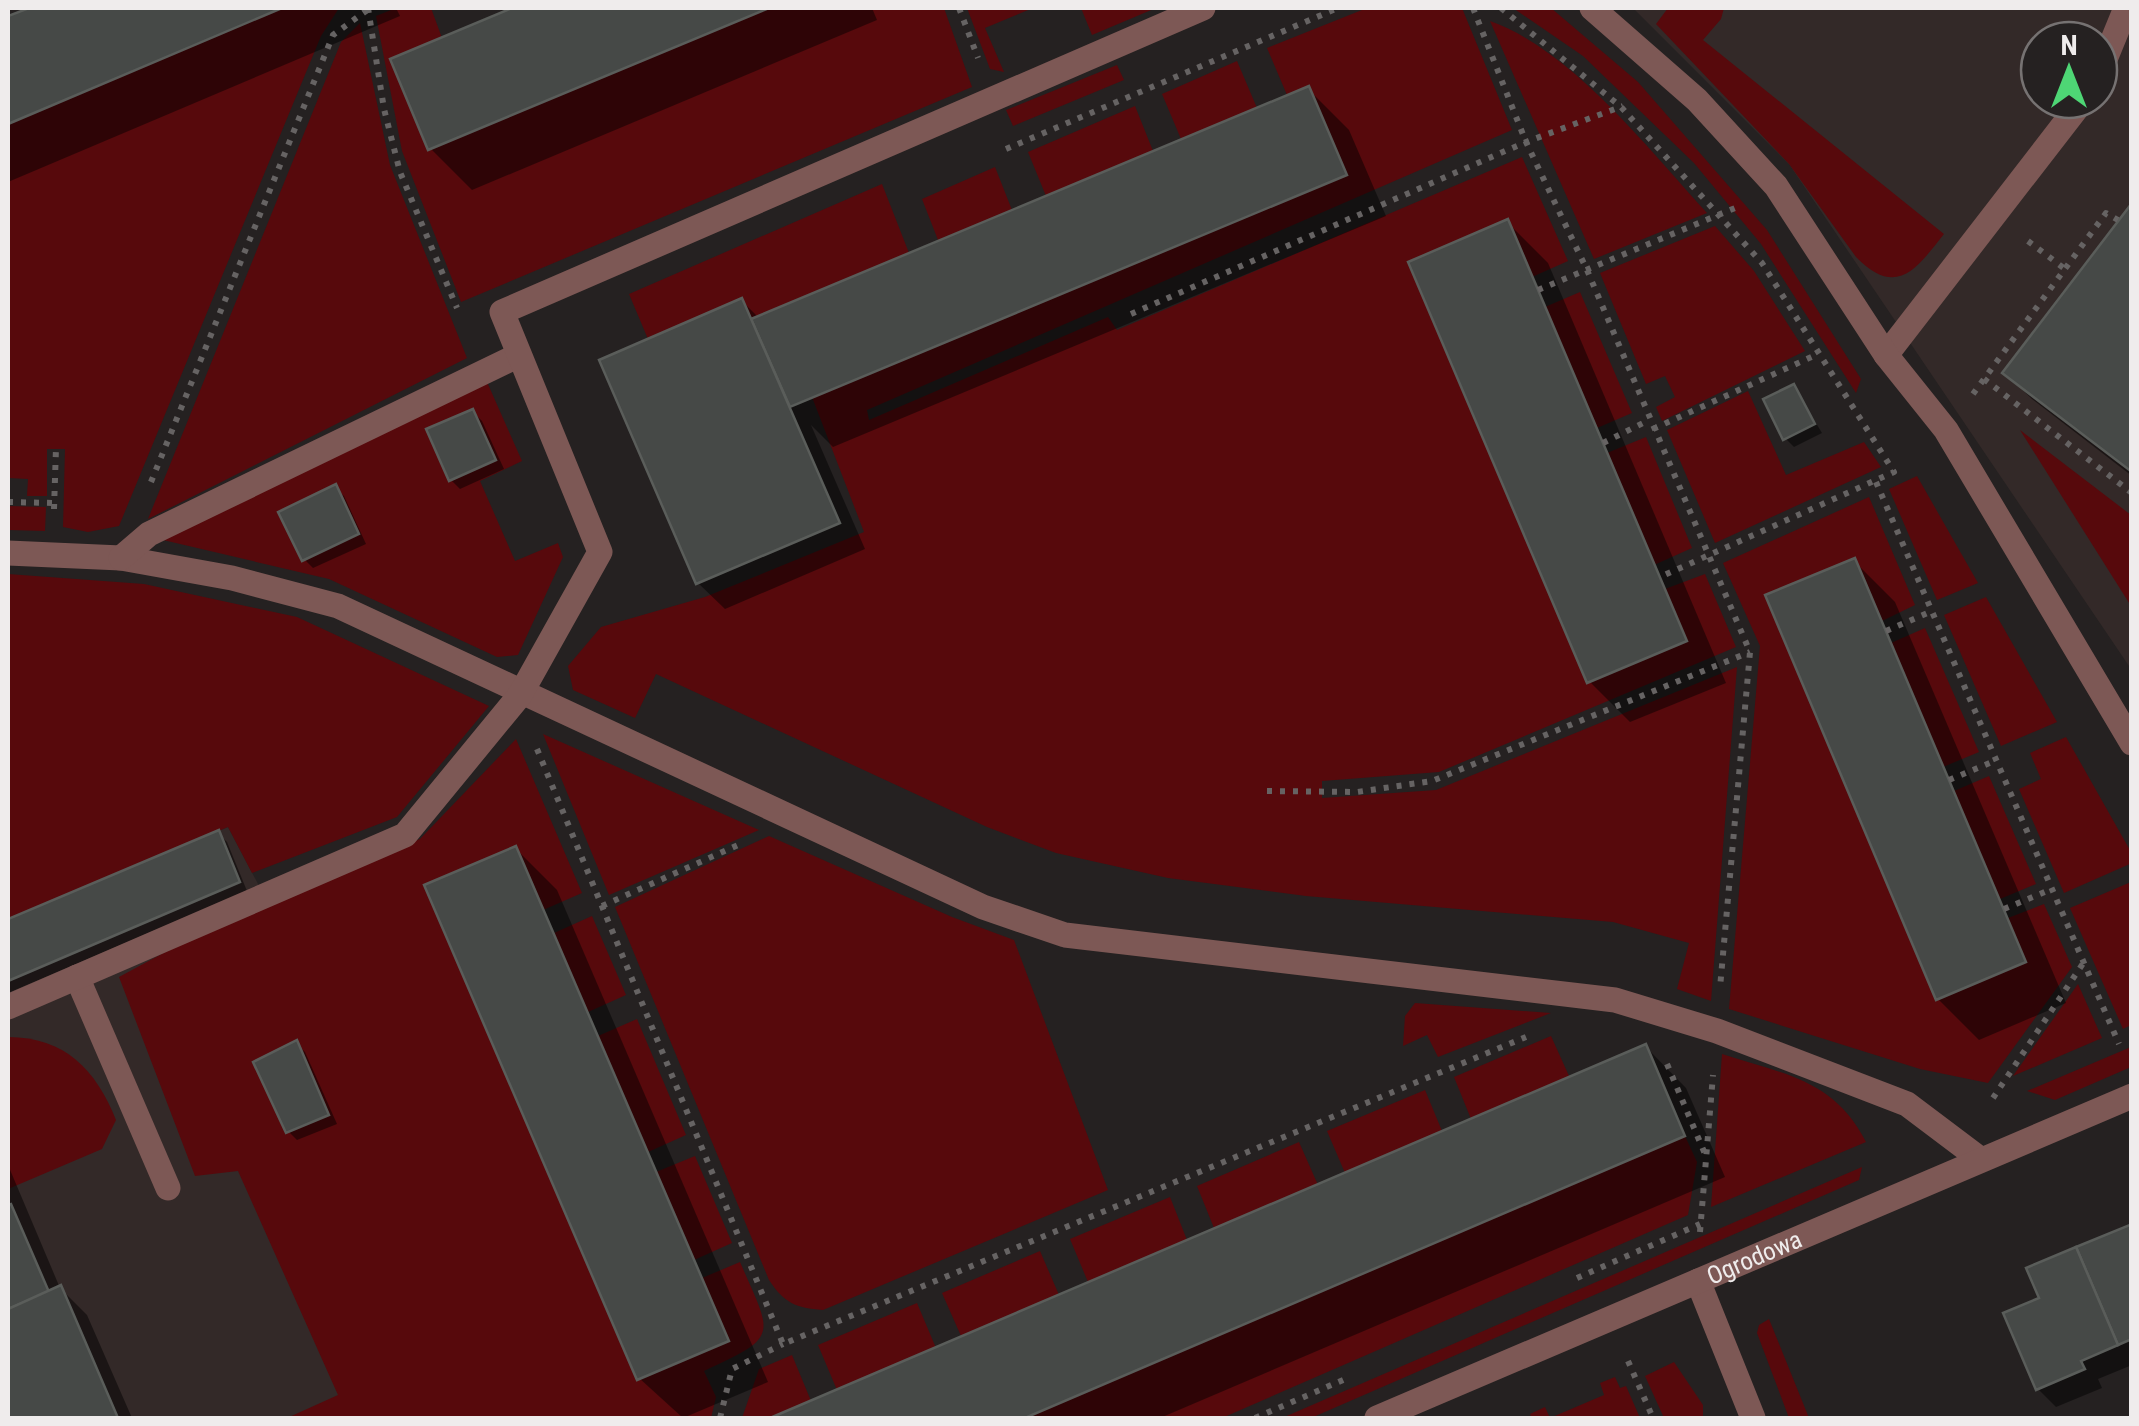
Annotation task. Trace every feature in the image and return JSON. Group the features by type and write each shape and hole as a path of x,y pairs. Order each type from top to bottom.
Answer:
{"street":[{"path":"8,1007 405,834 520,694 600,552 502,312 1204,8"},
{"path":"1592,8 1670,78 1776,186 1886,355 1946,430 2132,744"},
{"path":"1886,355 2068,120"},
{"path":"121,558 149,534 517,356"},
{"path":"8,552 121,558 232,578 338,606 983,907 1064,935 1615,1000 1716,1031 1908,1104 1980,1159"},
{"path":"77,977 168,1188"},
{"name":"Ogrodowa","path":"1377,1418 2132,1096"},
{"path":"1698,1281 1754,1418"}],"path":[{"path":"121,558 333,35 369,8 384,109 400,172 483,374"},
{"path":"1473,8 1526,142 1587,270 1750,652 1698,1281"},
{"path":"1502,8 1621,107 1762,263 1894,472 1660,577"},
{"path":"1131,314 1526,142 1621,107 1670,78"},
{"path":"1538,290 1720,216 1776,186"},
{"path":"1946,430 2106,213 2118,220"},
{"path":"1653,429 1818,355 1864,322"},
{"path":"1984,380 2132,493"},
{"path":"1603,443 1649,420"},
{"path":"53,556 56,448"},
{"path":"1876,482 2119,1044"},
{"path":"8,502 54,502"},
{"path":"1886,631 1932,611"},
{"path":"1267,791 1356,792 1432,782 1750,652"},
{"path":"520,694 532,737 783,1344"},
{"path":"1949,780 1996,760"},
{"path":"602,906 794,820"},
{"path":"2004,909 2052,889"},
{"path":"1992,1098 2084,962"},
{"path":"1644,1010 1706,1155"},
{"path":"720,1418 732,1369 783,1344 1541,1030"},
{"path":"1610,1318 1653,1418"}],"shaded area":[{"path":"282,8 339,8 321,36 119,526 88,532 63,527 65,449 47,449 47,496 27,496 28,479 8,478 8,124"},
{"path":"396,8 431,8 442,38 390,59 429,150 769,8 944,8 972,87 461,302 402,151 376,16"},
{"path":"967,8 1033,8 985,28 1004,72 990,69"},
{"path":"1081,8 1156,8 1092,35"},
{"path":"1367,8 1462,8 1512,130 867,410 869,420 1108,317 1117,330 1522,157 1568,261 1532,277 1507,220 1408,262 1588,683 1686,642 1665,589 1705,574 1736,647 1439,772 1322,781 1322,798 1436,790 1737,667 1711,1001 1677,989 1689,943 1613,922 1306,896 1168,878 1056,853 987,827 656,674 635,718 573,690 568,666 601,627 705,597 864,532 812,397 1346,174 1309,86 1287,95 1267,48"},
{"path":"1513,8 1551,8 1638,82 1767,230 1861,379 1856,393 1761,244 1694,163 1583,56"},
{"path":"1633,8 2131,8 2131,669 1789,164"},
{"path":"1668,8 1724,8 1721,19 1703,40 1944,234 1925,258 1895,277 1883,276 1856,257 1789,164 1656,24"},
{"path":"1490,21 1550,54 1579,78 1608,104 1707,213 1594,259"},
{"path":"360,23 390,165 467,358 148,519 341,42"},
{"path":"1237,61 1257,108 1181,139 1162,94"},
{"path":"1117,65 1124,80 1013,126 1006,110"},
{"path":"1135,106 1153,151 1046,196 1028,152"},
{"path":"995,167 1012,210 938,240 922,199"},
{"path":"882,184 909,253 751,319 742,298 648,339 629,294"},
{"path":"1715,226 1754,271 1805,351 1662,421 1656,407 1675,397 1665,376 1646,384 1600,273"},
{"path":"1580,292 1632,413 1597,428 1545,307"},
{"path":"487,382 522,461 480,481 515,561 558,543 563,557 518,655 497,657 329,579 163,540"},
{"path":"1748,391 1786,475 1864,442 1881,467 1715,543 1667,430"},
{"path":"2020,430 2131,515 2131,606"},
{"path":"1646,437 1692,548 1654,565 1607,453"},
{"path":"1917,476 1978,583 1937,600 1889,489"},
{"path":"1869,497 1915,605 1882,621 1854,558 1765,595 1936,1000 2026,962 2008,918 2044,904 2072,967 1988,1083 1920,1069 1729,1009 1760,646 1723,563"},
{"path":"8,506 46,507 45,531 8,530"},
{"path":"8,574 144,584 297,617 489,706 397,817 252,873 228,827 8,919"},
{"path":"1986,597 2057,722 2001,746 1944,615"},
{"path":"1925,628 1979,752 1943,767 1891,643"},
{"path":"543,734 759,830 609,895"},
{"path":"2066,737 2131,852 2132,863 2064,893 2019,789 2041,779 2030,753"},
{"path":"516,739 582,893 543,910 424,886 637,1379 729,1341 702,1278 740,1262 759,1305 763,1331 747,1350 704,1371 716,1397 711,1418 287,1418 338,1395 238,1171 195,1176 119,977 245,909 420,839"},
{"path":"1989,776 2036,884 2000,899 1954,791"},
{"path":"228,827 511,1364 383,1418 8,1418 8,919"},
{"path":"769,836 952,917 1014,940 1108,1190 823,1310 798,1306 780,1294 769,1280 615,907"},
{"path":"2131,882 2131,1025 2123,1029 2070,908"},
{"path":"592,916 626,995 588,1012 554,933"},
{"path":"2078,984 2102,1038 2013,1076"},
{"path":"1415,1003 1551,1013 1438,1057 1427,1035 1403,1046 1405,1016"},
{"path":"637,1019 686,1135 648,1152 598,1036"},
{"path":"1551,1036 1569,1076 1471,1119 1454,1077"},
{"path":"8,1037 46,1043 76,1060 99,1086 116,1120 102,1149 8,1189"},
{"path":"2131,1047 2131,1067 2055,1100 2027,1091"},
{"path":"1722,1054 1787,1074 1823,1092 1853,1121 1866,1142 1711,1207"},
{"path":"1425,1090 1442,1131 1345,1173 1327,1131"},
{"path":"1685,1136 1697,1162 1688,1215 1222,1418 1025,1418"},
{"path":"1299,1142 1318,1185 1214,1228 1197,1186"},
{"path":"695,1156 732,1243 694,1260 656,1172"},
{"path":"1862,1167 1859,1180 1311,1418 1282,1418"},
{"path":"1170,1197 1187,1240 1088,1282 1070,1239"},
{"path":"1040,1251 1059,1295 961,1336 942,1293"},
{"path":"917,1303 936,1348 837,1390 818,1345"},
{"path":"1769,1319 1809,1418 1789,1418 1757,1333 1759,1325"},
{"path":"792,1355 811,1401 770,1418 742,1418 759,1369"},
{"path":"1674,1362 1703,1405 1703,1418 1664,1418 1645,1376"},
{"path":"1615,1377 1620,1388 1626,1386 1640,1418 1550,1418 1604,1395 1600,1383"},
{"path":"1545,1407 1550,1418 1532,1418 1530,1414"}],"building":[{"path":"29,8 282,8 8,124 8,16"},
{"path":"512,8 769,8 428,150 390,59"},
{"path":"1309,86 1347,175 790,407 751,319"},
{"path":"2132,203 2132,472 2002,373"},
{"path":"1508,219 1687,641 1587,683 1408,262"},
{"path":"742,298 840,523 696,584 599,360"},
{"path":"1794,384 1815,424 1783,440 1763,399"},
{"path":"473,409 496,460 449,481 426,429"},
{"path":"336,484 359,534 302,561 278,512"},
{"path":"1855,558 2026,962 1936,1000 1765,595"},
{"path":"219,830 240,882 8,981 8,919"},
{"path":"516,846 729,1341 637,1380 424,885"},
{"path":"297,1040 329,1115 286,1133 253,1062"},
{"path":"1646,1044 1685,1136 1025,1418 770,1418"},
{"path":"11,1204 49,1292 8,1309 8,1205"},
{"path":"2132,1224 2132,1339 2118,1345 2076,1247"},
{"path":"2076,1247 2118,1345 2081,1361 2085,1369 2036,1390 2003,1313 2039,1298 2026,1268"},
{"path":"61,1285 118,1418 8,1418 8,1309"}]}
